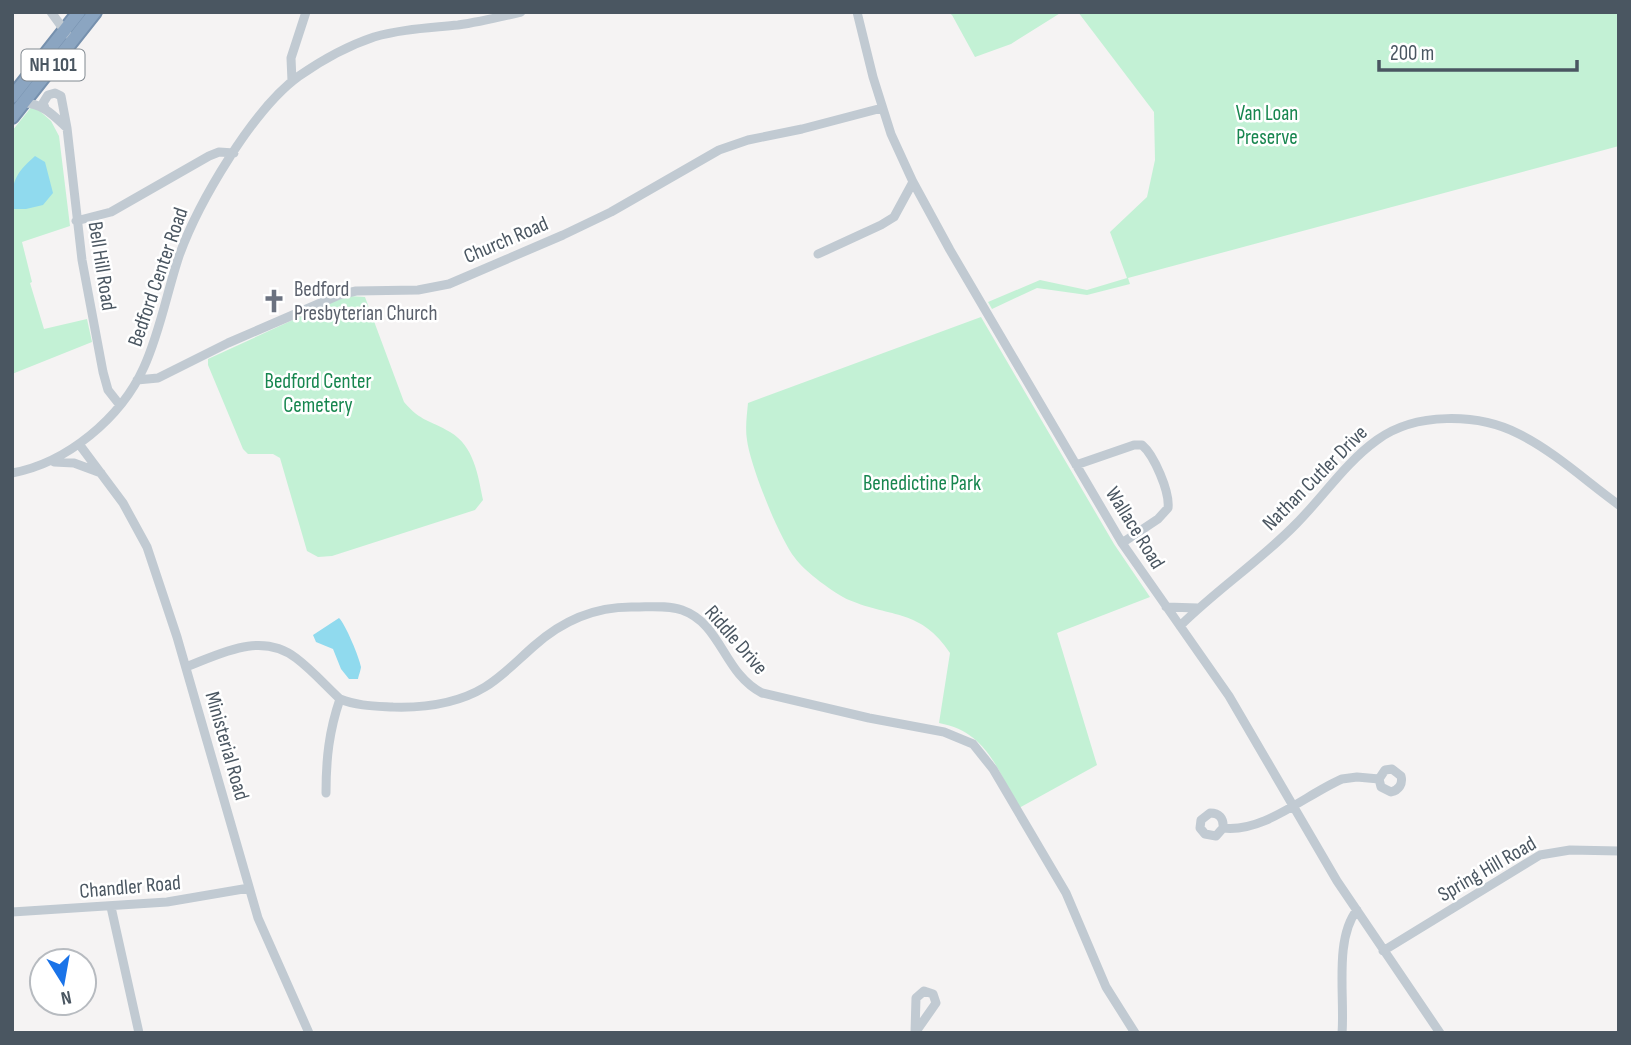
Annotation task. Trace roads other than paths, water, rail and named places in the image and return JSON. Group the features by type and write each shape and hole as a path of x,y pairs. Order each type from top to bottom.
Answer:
{"highway":[{"name":"NH 101","path":"69,35 79,12"},
{"name":"NH 101","path":"12,117 18,100 69,35 95,12"}],"street":[{"path":"51,12 69,35"},
{"path":"292,81 290,64 306,12"},
{"name":"Bedford Center Road","path":"12,473 49,463 79,444 120,404 147,361 193,220 261,113 292,81 340,51 373,38 472,23 521,12"},
{"name":"Wallace Road","path":"857,12 882,108 913,182 950,250 1122,543 1229,696 1357,910 1440,1033"},
{"name":"Bell Hill Road","path":"45,108 48,95 55,93 61,96 68,128 76,221 103,372 108,390 120,404"},
{"name":"Bell Hill Road","path":"18,100 45,108 68,128"},
{"name":"Church Road","path":"137,380 158,378 228,343 339,295 356,291 418,290 449,284 575,229 733,144 882,108"},
{"path":"76,221 111,212 209,156 234,153"},
{"path":"818,254 881,225 894,216 913,182"},
{"name":"Nathan Cutler Drive","path":"1180,626 1286,534 1365,450 1383,436 1412,423 1457,419 1488,424 1517,433 1549,453 1619,505"},
{"name":"Ministerial Road","path":"79,444 123,503 147,547 186,667 263,933 309,1033"},
{"path":"1076,465 1134,445 1142,445 1148,450 1168,493 1168,508 1164,514 1122,543"},
{"path":"49,463 75,463 102,473"},
{"name":"Riddle Drive","path":"340,699 357,704 403,707 456,700 484,687 549,633 590,612 621,606 682,610 702,622 713,634 742,679 762,692 869,718 944,732 974,744 993,769 1066,893 1106,987 1135,1033"},
{"path":"1166,607 1198,608"},
{"path":"186,667 246,646 266,646 296,657 340,699 328,739 326,793"},
{"path":"1223,828 1252,826 1342,779 1379,779"},
{"name":"Spring Hill Road","path":"1383,951 1540,855 1570,850 1619,851"},
{"name":"Chandler Road","path":"12,912 111,907 190,899 249,888"},
{"path":"111,907 139,1033"},
{"path":"1342,1033 1344,942 1349,921 1357,910"}],"water":[{"path":"35,156 45,162 53,193 43,205 12,209 16,179"},
{"path":"339,618 360,663 358,679 349,679 341,669 333,649 316,642 313,635"}],"place":[{"name":"Bedford Presbyterian Church","path":"274,301"}],"park label":[{"name":"Van Loan Preserve","path":"1267,125"},
{"name":"Bedford Center Cemetery","path":"318,393"},
{"name":"Benedictine Park","path":"922,483"}]}
